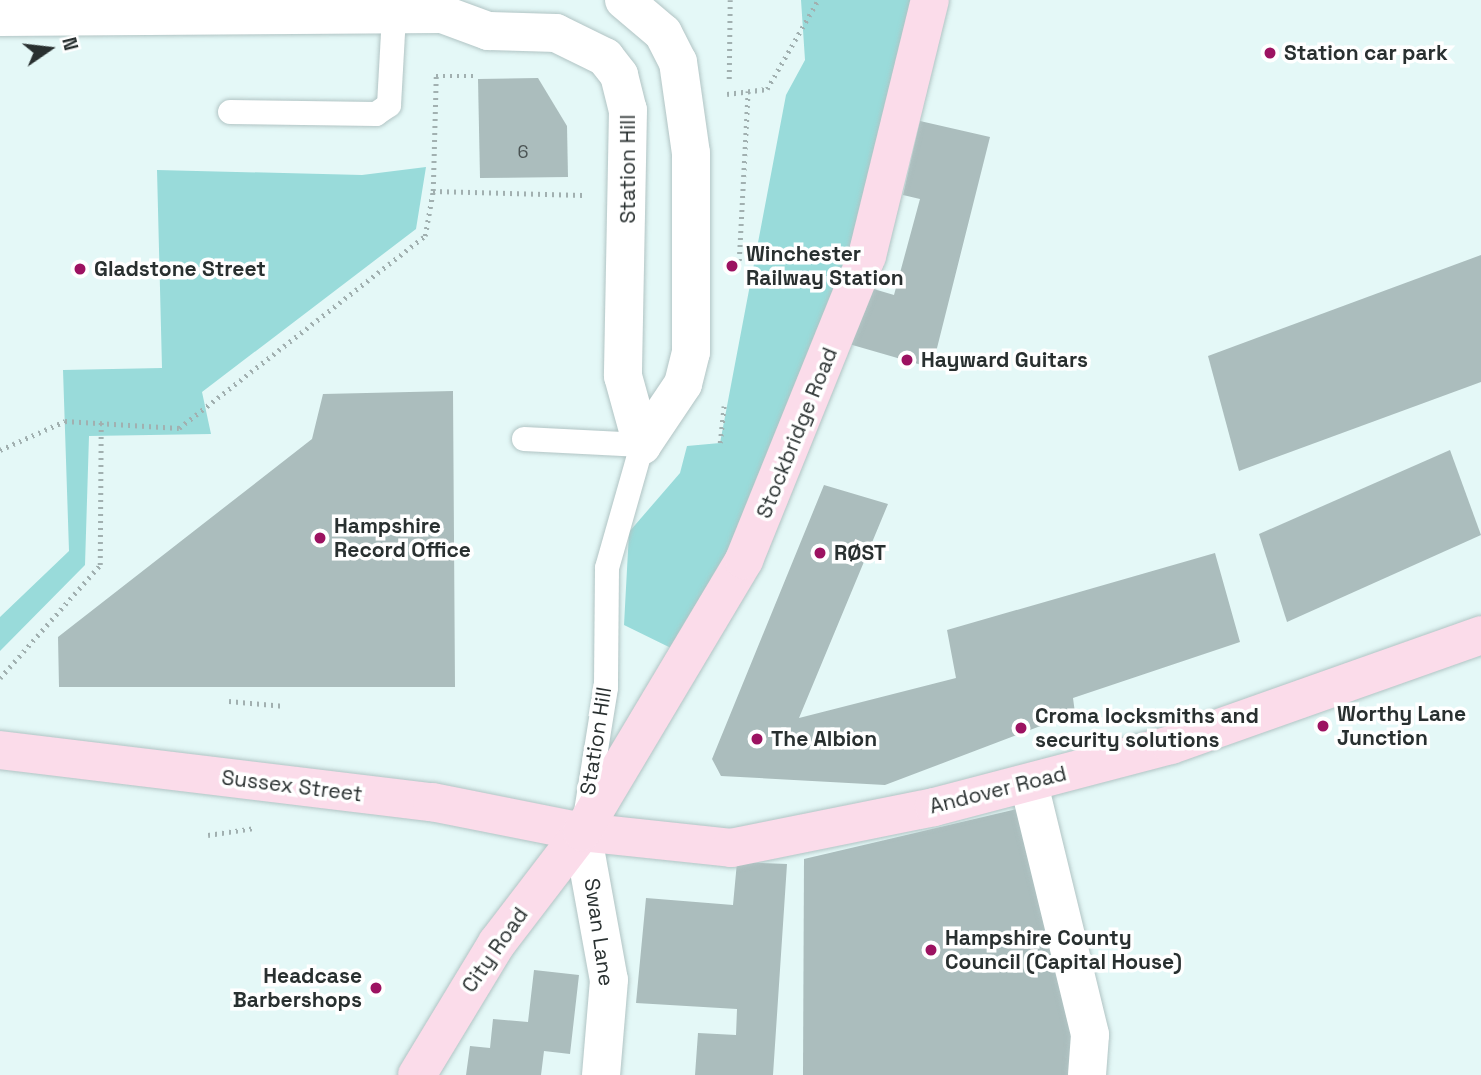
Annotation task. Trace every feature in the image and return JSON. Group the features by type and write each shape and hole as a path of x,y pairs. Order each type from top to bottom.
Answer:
{"main road":[{"name":"Stockbridge Road","path":"582,832 744,560 790,454 867,256 930,0"},
{"name":"Andover Road","path":"582,832 731,848 1029,784 1171,745 1480,636"},
{"name":"Sussex Street","path":"0,750 432,803 582,832"},
{"name":"City Road","path":"417,1075 497,943 582,832"}],"street":[{"name":"Station Hill","path":"624,0 663,33 678,62 691,152 691,352 683,384 642,445"},
{"name":"Station Hill","path":"455,7 488,32 556,33 582,41 619,75 631,152 623,376 642,445"},
{"path":"0,17 394,16 455,7"},
{"path":"1029,784 1090,1035 1087,1075"},
{"name":"Swan Lane","path":"582,832 609,980 601,1075"}],"lane":[{"path":"230,112 376,114 389,105 394,16"},
{"path":"524,439 642,445"},
{"name":"Station Hill","path":"582,832 606,688 607,568 642,445"}],"path":[{"path":"730,0 729,94 766,89 818,0"},
{"path":"0,450 65,421 101,421 179,428 425,236 433,191 436,76 489,76"},
{"path":"433,191 592,195"},
{"path":"0,678 100,565 101,421"},
{"path":"229,701 285,706"},
{"path":"208,835 260,828"}],"shaded area":[{"path":"801,0 916,0 853,259 735,550 675,650 624,625 629,532 680,473 687,446 720,443 786,95 805,60"},
{"path":"426,167 416,229 202,392 211,434 89,436 85,565 0,651 0,617 69,551 63,370 162,368 157,170 362,175"}],"building":[{"path":"538,78 567,126 568,177 480,178 478,79"},
{"path":"920,121 990,137 932,368 849,344 867,287 894,295 920,199 903,195"},
{"path":"1481,255 1481,382 1239,471 1208,356"},
{"name":"Hampshire Record Office","path":"453,391 455,687 59,687 58,637 312,439 323,394"},
{"path":"1450,450 1481,535 1287,622 1259,534"},
{"path":"824,485 888,504 799,718 956,678 947,630 1215,553 1240,642 1073,698 1075,713 885,785 721,776 712,759"},
{"name":"Hampshire County Council (Capital House)","path":"1026,807 1078,1040 1075,1075 803,1075 804,859"},
{"path":"737,862 787,864 773,1075 695,1075 698,1033 736,1035 737,1009 636,1003 646,898 733,905"},
{"path":"534,970 579,975 570,1054 544,1051 541,1075 466,1075 470,1046 490,1048 493,1019 528,1022"}],"place":[{"name":"Station car park","path":"1270,53"},
{"name":"Winchester Railway Station","path":"732,266"},
{"name":"Gladstone Street","path":"80,269"},
{"name":"Hayward Guitars","path":"907,360"},
{"name":"Hampshire Record Office","path":"320,538"},
{"name":"RØST","path":"820,553"},
{"name":"Worthy Lane Junction","path":"1323,726"},
{"name":"Croma locksmiths and security solutions","path":"1021,728"},
{"name":"The Albion","path":"757,739"},
{"name":"Hampshire County Council (Capital House)","path":"931,950"},
{"name":"Headcase Barbershops","path":"376,988"}]}
